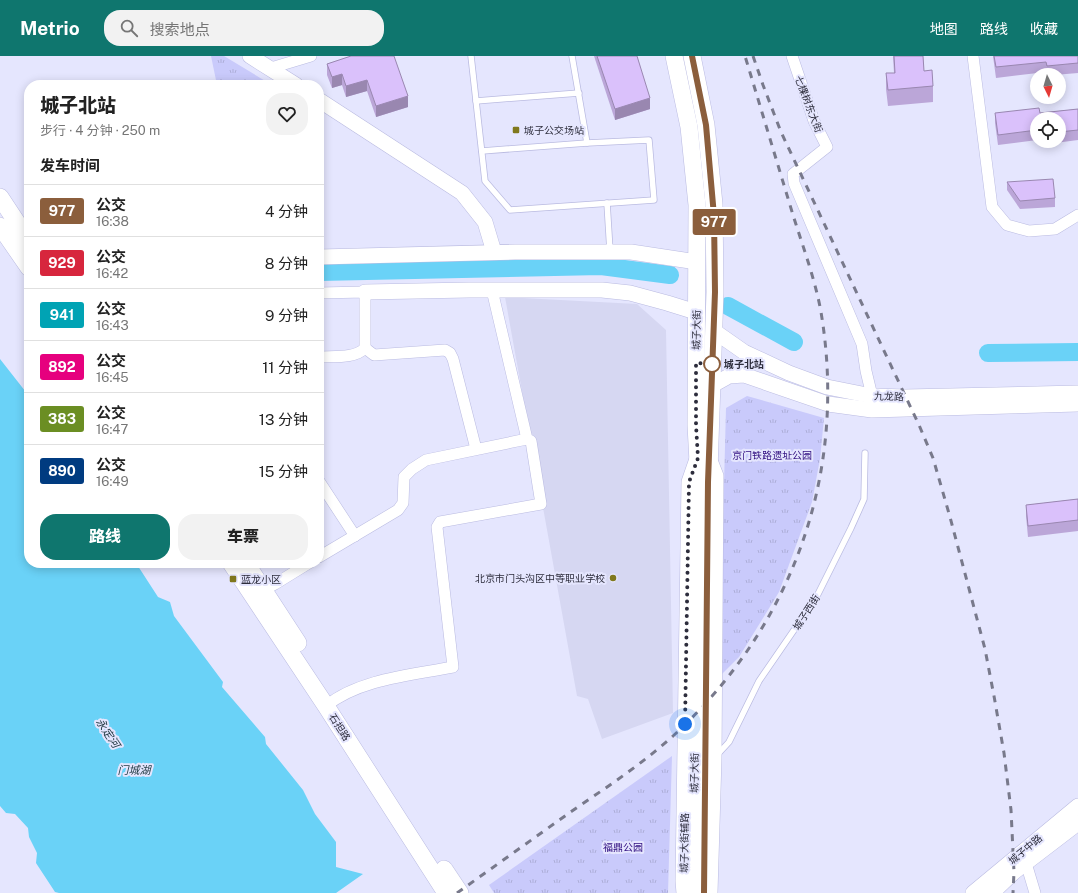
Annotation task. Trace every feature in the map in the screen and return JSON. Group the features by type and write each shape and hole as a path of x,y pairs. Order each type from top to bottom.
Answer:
{"main road":[{"name":"城子大街","path":"674,56 689,127 697,205 696,417 703,458 704,893"},
{"name":"城子大街","path":"692,56 706,125 714,204 714,331 711,386 699,481 692,893"},
{"path":"0,197 24,233"},
{"path":"0,226 24,261"},
{"name":"石担路","path":"235,568 330,702 460,893"},
{"name":"石担路","path":"249,568 446,893"}],"street":[{"path":"250,56 289,80"},
{"path":"271,68 311,56"},
{"name":"七棵树东大街","path":"792,56 814,121 827,147 793,174 794,183 862,344 872,396"},
{"path":"973,56 992,207 1007,225 1029,231 1055,229 1078,215"},
{"path":"324,103 462,193 485,222 494,252"},
{"path":"324,257 494,252 631,252 697,262"},
{"path":"330,702 345,693 374,682 453,667 437,527 440,522 541,504 531,441 527,439 492,290"},
{"path":"324,293 602,290 630,293 696,312"},
{"path":"324,357 354,355 361,352 365,348 365,292"},
{"name":"九龙路","path":"714,331 744,352 789,373 827,387 872,396 905,397 1078,393"},
{"path":"365,348 374,355 445,350 450,353 453,359 476,450"},
{"name":"九龙路","path":"711,386 729,376 744,375 828,404 872,410 1078,404"},
{"path":"324,554 398,510 403,503 404,477 412,469 426,460 527,439"},
{"path":"703,458 716,476 714,758 710,893"},
{"name":"城子大街辅路","path":"684,893 685,693 689,482 703,458"},
{"path":"324,489 355,536"},
{"path":"264,590 301,568"},
{"name":"城子中路","path":"973,893 1078,806"},
{"name":"城子中路","path":"992,893 1014,872 1078,823"},
{"path":"1026,863 1035,893"}],"lane":[{"path":"471,56 485,181 510,210 654,200 649,140 482,151"},
{"path":"572,56 587,143"},
{"path":"476,101 579,93"},
{"path":"607,203 610,252"},
{"name":"城子西街","path":"714,758 729,742 759,681 816,598 848,535 864,499 865,452"}],"shaded area":[{"name":"北京市门头沟区中等职业学校","path":"505,297 637,304 666,330 673,713 602,739 588,699 577,696"}],"green space":[{"path":"211,56 224,56 264,80 216,80"},
{"name":"京门铁路遗址公园","path":"747,396 824,418 820,459 812,502 779,592 739,657 719,677 726,408"},
{"name":"福鼎公园","path":"672,756 668,893 494,893 489,885"}],"water":[{"name":"门城湖","path":"0,359 24,390 24,568 139,568 158,597 170,602 174,616 223,682 222,687 265,737 266,744 303,790 315,814 336,842 336,867 363,874 336,893 59,893 55,892 36,863 37,853 29,837 28,828 15,814 6,813 0,806"}],"building":[{"path":"351,56 394,56 408,96 376,106 367,80 346,86 342,74 332,77 327,64"},
{"path":"597,56 637,56 650,98 615,109"},
{"path":"894,56 923,56 924,71 932,70 933,86 888,90 886,73 895,73"},
{"path":"994,56 1078,56 1078,63 1047,66 1046,62 996,67"},
{"path":"1039,108 1040,112 1030,112 1030,131 998,135 995,113"},
{"path":"1078,109 1078,130 1066,131 1066,112 1050,112"},
{"path":"1053,179 1055,198 1020,201 1007,182"},
{"path":"1078,499 1078,520 1028,526 1026,505"}],"waterway":[{"path":"324,272 601,266 670,275"},
{"path":"728,306 794,342"},
{"path":"988,353 1078,352"}],"railway":[{"path":"457,893 624,775 673,736 715,693 751,646 780,596 802,543 818,488 826,431 827,372 821,312 812,275 745,56"},
{"path":"753,56 781,132 919,425 933,458 985,649 994,696 1004,753 1011,810 1014,872 1013,893"}],"bus line":[{"name":"977","path":"692,56 706,125 714,204 715,292 708,482 704,893"}],"place":[{"name":"城子公交场站","path":"516,130"},
{"name":"城子北站","path":"712,364"},
{"name":"北京市门头沟区中等职业学校","path":"613,578"},
{"name":"蓝龙小区","path":"233,579"}],"route":[{"path":"685,724 689,482 698,458 696,425 696,363 712,364"}],"water label":[{"name":"永定河","path":"108,733"}]}
